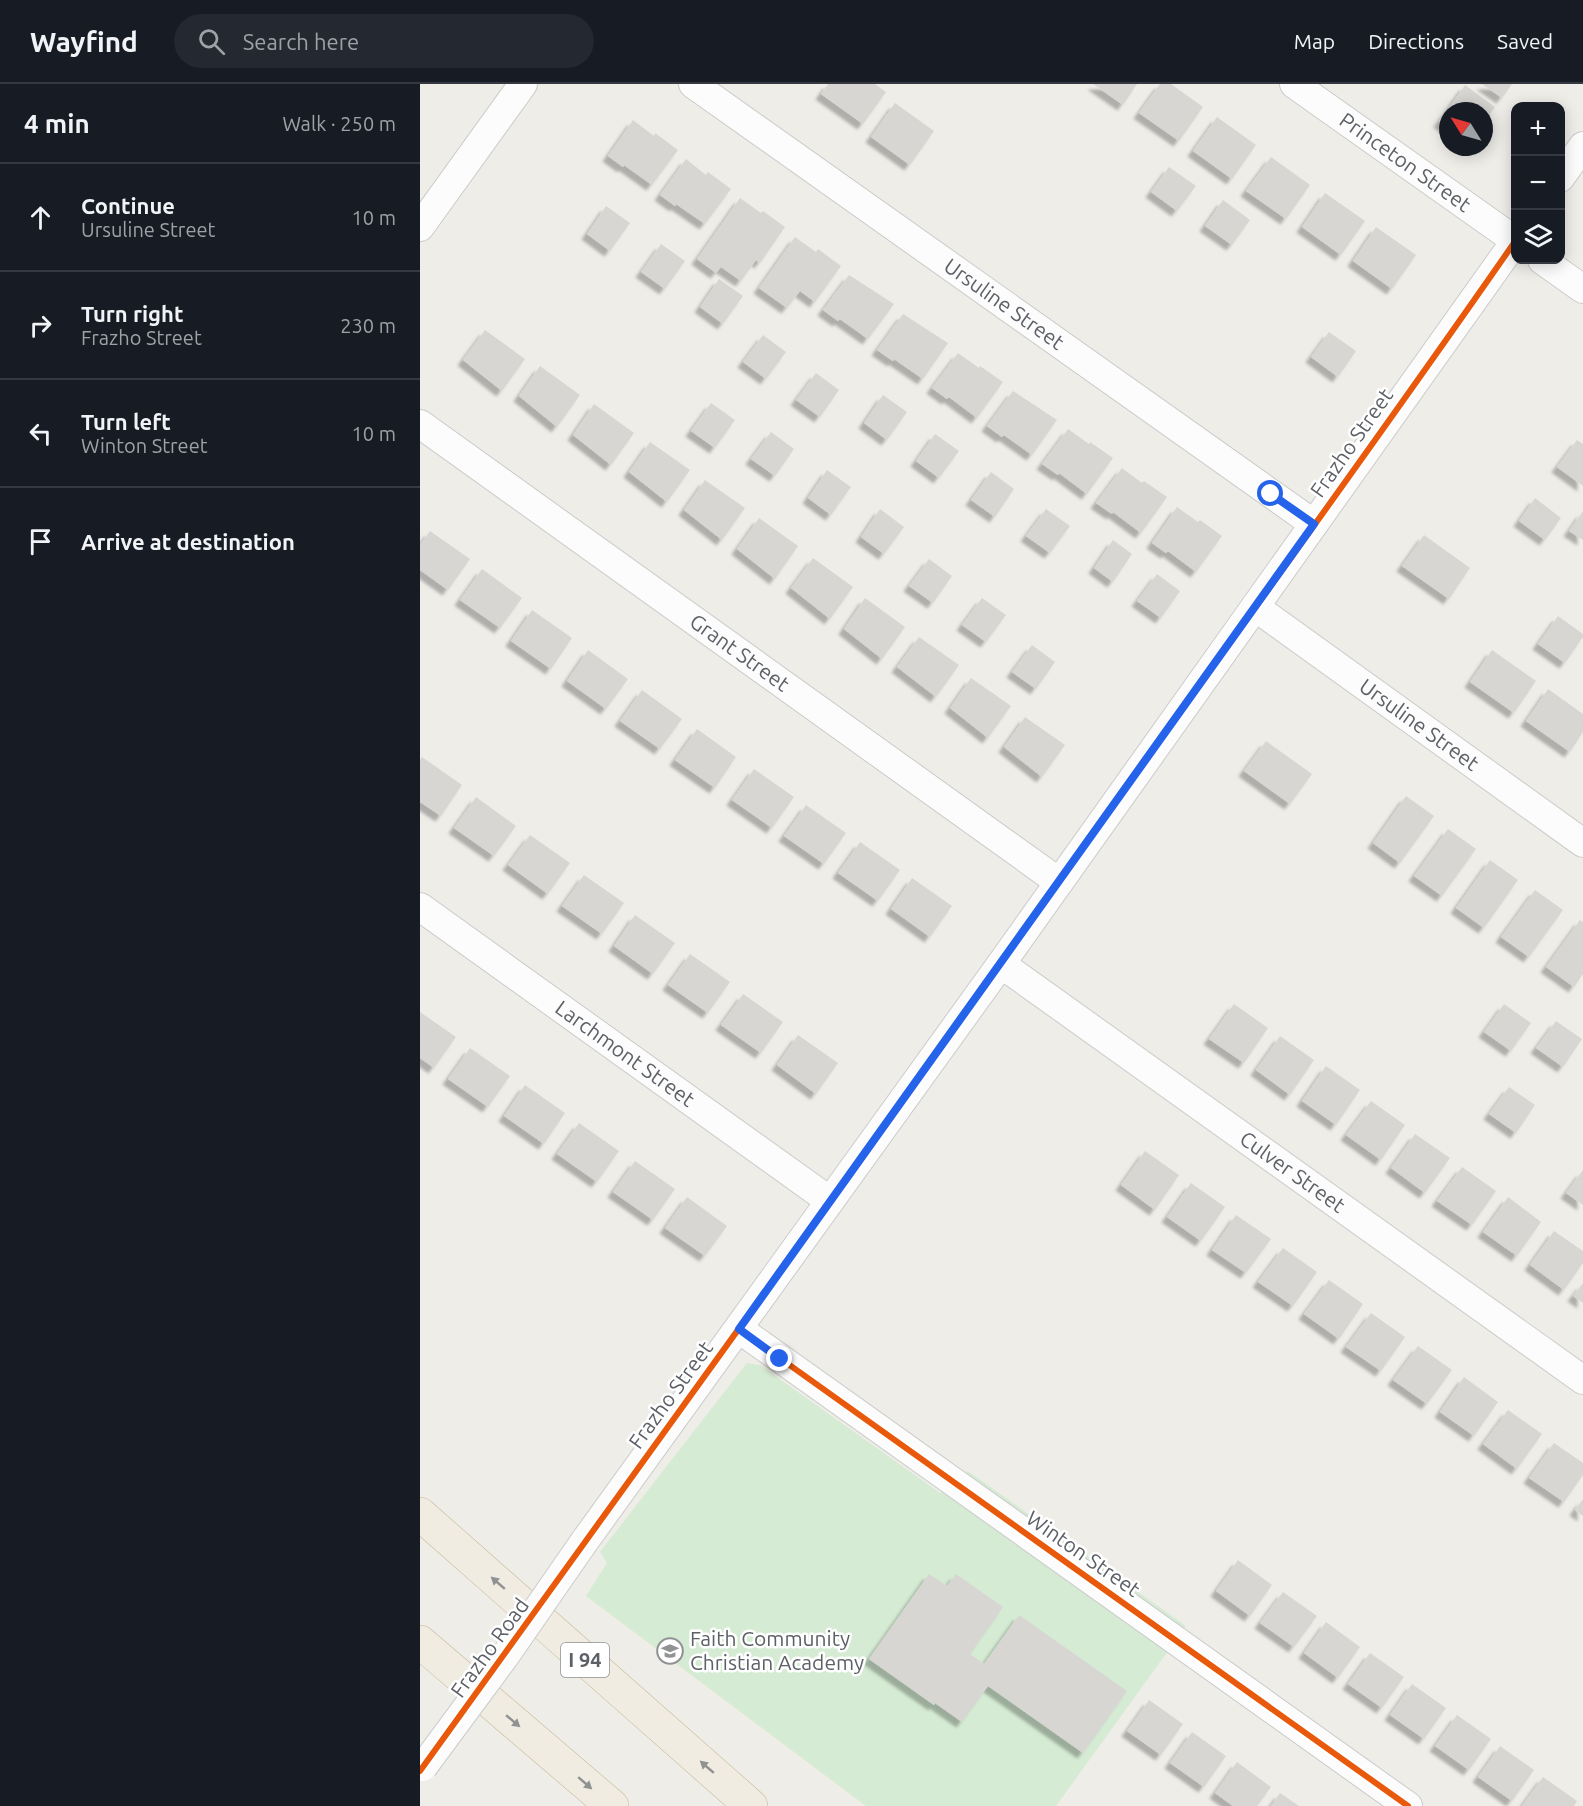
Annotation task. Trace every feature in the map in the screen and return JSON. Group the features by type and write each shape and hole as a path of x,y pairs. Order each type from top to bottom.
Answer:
{"highway":[{"name":"I 94","path":"420,1514 751,1806"},
{"path":"420,1642 612,1806"}],"street":[{"path":"420,227 523,84"},
{"name":"Ursuline Street","path":"693,84 1314,524"},
{"name":"Princeton Street","path":"1294,84 1511,237"},
{"path":"1565,170 1583,146"},
{"name":"Frazho Street","path":"585,1542 1001,964 1511,246"},
{"path":"1548,264 1583,289"},
{"name":"Grant Street","path":"420,424 1059,882"},
{"name":"Ursuline Street","path":"1255,608 1583,843"},
{"name":"Larchmont Street","path":"420,908 830,1201"},
{"name":"Culver Street","path":"1001,964 1583,1380"},
{"name":"Winton Street","path":"739,1329 1408,1806"},
{"name":"Frazho Road","path":"421,1769 505,1656 585,1542"}],"green space":[{"path":"747,1363 760,1365 940,1493 968,1471 1186,1626 1056,1806 866,1806 586,1596 607,1563 600,1552"}],"building":[{"path":"828,84 875,84 886,92 863,124 821,94"},
{"path":"1093,84 1137,84 1123,105"},
{"path":"1160,84 1171,84 1203,107 1179,141 1139,113"},
{"path":"1482,84 1512,84 1502,98"},
{"path":"1465,85 1488,102 1453,102"},
{"path":"895,103 934,131 910,165 871,137"},
{"path":"1217,117 1256,145 1232,179 1193,151"},
{"path":"633,120 678,150 652,185 608,156"},
{"path":"1271,157 1310,185 1286,219 1246,191"},
{"path":"686,159 706,175 708,172 731,189 705,224 660,195"},
{"path":"1169,167 1196,186 1177,211 1151,192"},
{"path":"1325,193 1365,221 1341,255 1302,227"},
{"path":"740,198 785,227 760,263 756,260 741,281 721,267 716,273 697,259"},
{"path":"1223,200 1250,220 1232,245 1205,226"},
{"path":"606,206 630,223 610,251 587,234"},
{"path":"1376,227 1416,255 1392,289 1353,261"},
{"path":"795,237 816,252 818,249 841,266 815,302 800,291 787,308 759,288"},
{"path":"661,244 685,261 665,289 641,272"},
{"path":"849,275 894,304 868,339 823,310"},
{"path":"719,279 743,296 723,324 700,307"},
{"path":"903,314 948,343 923,379 877,350"},
{"path":"485,330 525,359 502,391 463,360"},
{"path":"1329,332 1356,351 1338,377 1311,357"},
{"path":"763,335 786,352 766,379 743,362"},
{"path":"958,353 1003,382 977,418 949,397 947,399 932,388"},
{"path":"540,366 580,395 557,427 519,396"},
{"path":"816,373 839,390 820,417 796,400"},
{"path":"1013,391 1057,420 1032,455 987,426"},
{"path":"883,395 907,412 887,440 864,423"},
{"path":"711,403 735,420 715,448 691,431"},
{"path":"594,404 634,433 611,465 573,435"},
{"path":"1068,429 1113,458 1087,494 1059,473 1058,475 1042,464"},
{"path":"771,432 794,449 775,476 751,459"},
{"path":"935,434 959,451 939,478 916,461"},
{"path":"1577,440 1583,444 1583,486 1557,467"},
{"path":"650,442 690,470 667,502 629,472"},
{"path":"1122,468 1167,497 1141,533 1113,512 1112,514 1096,503"},
{"path":"827,470 851,487 831,515 808,498"},
{"path":"991,472 1014,489 995,517 971,500"},
{"path":"705,480 745,508 722,540 684,510"},
{"path":"1535,498 1561,518 1545,540 1519,521"},
{"path":"1177,507 1222,536 1196,572 1168,551 1166,553 1152,543"},
{"path":"880,509 904,527 884,554 861,537"},
{"path":"1046,509 1070,526 1050,553 1026,536"},
{"path":"1583,511 1583,540 1569,531"},
{"path":"759,518 798,546 775,579 737,549"},
{"path":"430,531 470,559 448,590 420,570 420,545"},
{"path":"1424,535 1470,568 1449,599 1402,566"},
{"path":"1113,540 1132,554 1113,582 1094,568"},
{"path":"813,558 853,587 830,619 791,588"},
{"path":"929,559 952,576 933,603 909,586"},
{"path":"482,569 522,598 500,628 460,600"},
{"path":"1157,574 1180,591 1161,618 1137,601"},
{"path":"865,598 905,627 882,659 844,629"},
{"path":"982,598 1006,615 986,642 962,625"},
{"path":"532,610 572,638 551,669 511,641"},
{"path":"1558,616 1583,634 1565,663 1538,644"},
{"path":"919,637 959,665 936,697 897,667"},
{"path":"1032,645 1055,662 1036,689 1012,672"},
{"path":"588,650 628,679 606,709 567,681"},
{"path":"1492,650 1536,681 1514,713 1470,682"},
{"path":"971,678 1011,706 988,738 950,708"},
{"path":"1548,689 1583,714 1583,732 1570,752 1526,721"},
{"path":"642,690 682,719 660,749 620,721"},
{"path":"1025,717 1065,745 1042,777 1004,747"},
{"path":"697,729 736,757 715,788 675,760"},
{"path":"1266,741 1312,774 1290,804 1244,771"},
{"path":"422,757 462,785 441,816 420,802 420,760"},
{"path":"754,769 794,797 772,828 732,800"},
{"path":"1406,796 1434,816 1400,863 1373,843"},
{"path":"476,797 516,826 494,856 454,828"},
{"path":"806,805 846,833 824,864 784,836"},
{"path":"1448,829 1476,849 1442,896 1414,876"},
{"path":"530,835 570,863 548,894 508,865"},
{"path":"860,842 900,870 878,901 838,873"},
{"path":"1490,860 1518,880 1484,928 1456,908"},
{"path":"584,875 624,903 602,934 562,906"},
{"path":"912,878 952,906 930,937 891,909"},
{"path":"1535,890 1563,910 1529,957 1501,937"},
{"path":"635,915 675,943 653,974 614,946"},
{"path":"1580,920 1583,922 1583,974 1574,987 1546,967"},
{"path":"690,954 730,982 708,1013 668,985"},
{"path":"743,994 783,1022 761,1053 721,1025"},
{"path":"1234,1004 1268,1028 1244,1063 1209,1039"},
{"path":"1504,1004 1531,1023 1511,1051 1484,1032"},
{"path":"420,1012 456,1037 434,1068 420,1058"},
{"path":"1556,1021 1582,1039 1563,1067 1536,1048"},
{"path":"798,1035 838,1063 816,1094 777,1065"},
{"path":"1280,1036 1314,1060 1290,1095 1256,1070"},
{"path":"470,1048 510,1076 488,1107 448,1079"},
{"path":"1326,1066 1360,1090 1336,1125 1302,1101"},
{"path":"525,1085 565,1113 544,1144 504,1116"},
{"path":"1509,1087 1535,1105 1516,1133 1489,1114"},
{"path":"1371,1101 1405,1125 1381,1160 1346,1135"},
{"path":"579,1123 619,1151 597,1182 557,1154"},
{"path":"1415,1134 1450,1158 1425,1193 1391,1168"},
{"path":"1145,1151 1179,1175 1155,1210 1121,1185"},
{"path":"635,1161 675,1189 653,1220 613,1192"},
{"path":"1462,1167 1496,1191 1472,1225 1437,1201"},
{"path":"1583,1170 1583,1205 1566,1193"},
{"path":"1191,1183 1225,1207 1201,1241 1167,1217"},
{"path":"687,1197 727,1226 705,1256 665,1228"},
{"path":"1508,1197 1541,1222 1517,1256 1483,1232"},
{"path":"1236,1215 1271,1239 1246,1273 1212,1250"},
{"path":"1554,1231 1583,1251 1583,1263 1564,1290 1530,1265"},
{"path":"1283,1248 1317,1272 1293,1306 1258,1282"},
{"path":"1329,1280 1363,1304 1339,1339 1304,1314"},
{"path":"1583,1283 1583,1303 1573,1296"},
{"path":"1371,1313 1405,1337 1381,1371 1346,1347"},
{"path":"1418,1346 1452,1370 1427,1404 1393,1380"},
{"path":"1464,1377 1498,1402 1474,1436 1440,1412"},
{"path":"1508,1410 1542,1434 1517,1469 1483,1444"},
{"path":"1554,1443 1583,1463 1583,1475 1564,1502 1529,1478"},
{"path":"1583,1499 1583,1516 1575,1510"},
{"path":"1238,1560 1272,1585 1250,1616 1216,1591"},
{"path":"929,1574 947,1586 956,1574 1003,1607 970,1654 984,1664 1019,1615 1127,1691 1083,1753 988,1686 962,1722 869,1659"},
{"path":"1283,1592 1317,1616 1294,1647 1260,1623"},
{"path":"1326,1622 1360,1647 1338,1678 1304,1653"},
{"path":"1370,1653 1404,1677 1382,1708 1348,1684"},
{"path":"1412,1684 1446,1708 1424,1739 1390,1715"},
{"path":"1149,1700 1183,1724 1161,1755 1127,1731"},
{"path":"1457,1715 1491,1739 1469,1770 1435,1746"},
{"path":"1192,1732 1226,1756 1204,1787 1170,1763"},
{"path":"1500,1746 1534,1770 1512,1801 1478,1777"},
{"path":"1237,1762 1271,1787 1257,1806 1233,1806 1215,1793"},
{"path":"1543,1777 1577,1801 1574,1806 1522,1806"},
{"path":"1280,1793 1299,1806 1271,1806"}],"cycle path":[{"path":"420,1771 821,1215 1511,247"},
{"path":"739,1329 1408,1806"}],"place":[{"name":"Faith Community Christian Academy","path":"670,1651"}],"route":[{"path":"780,1359 739,1329 1314,524 1271,494"}]}
